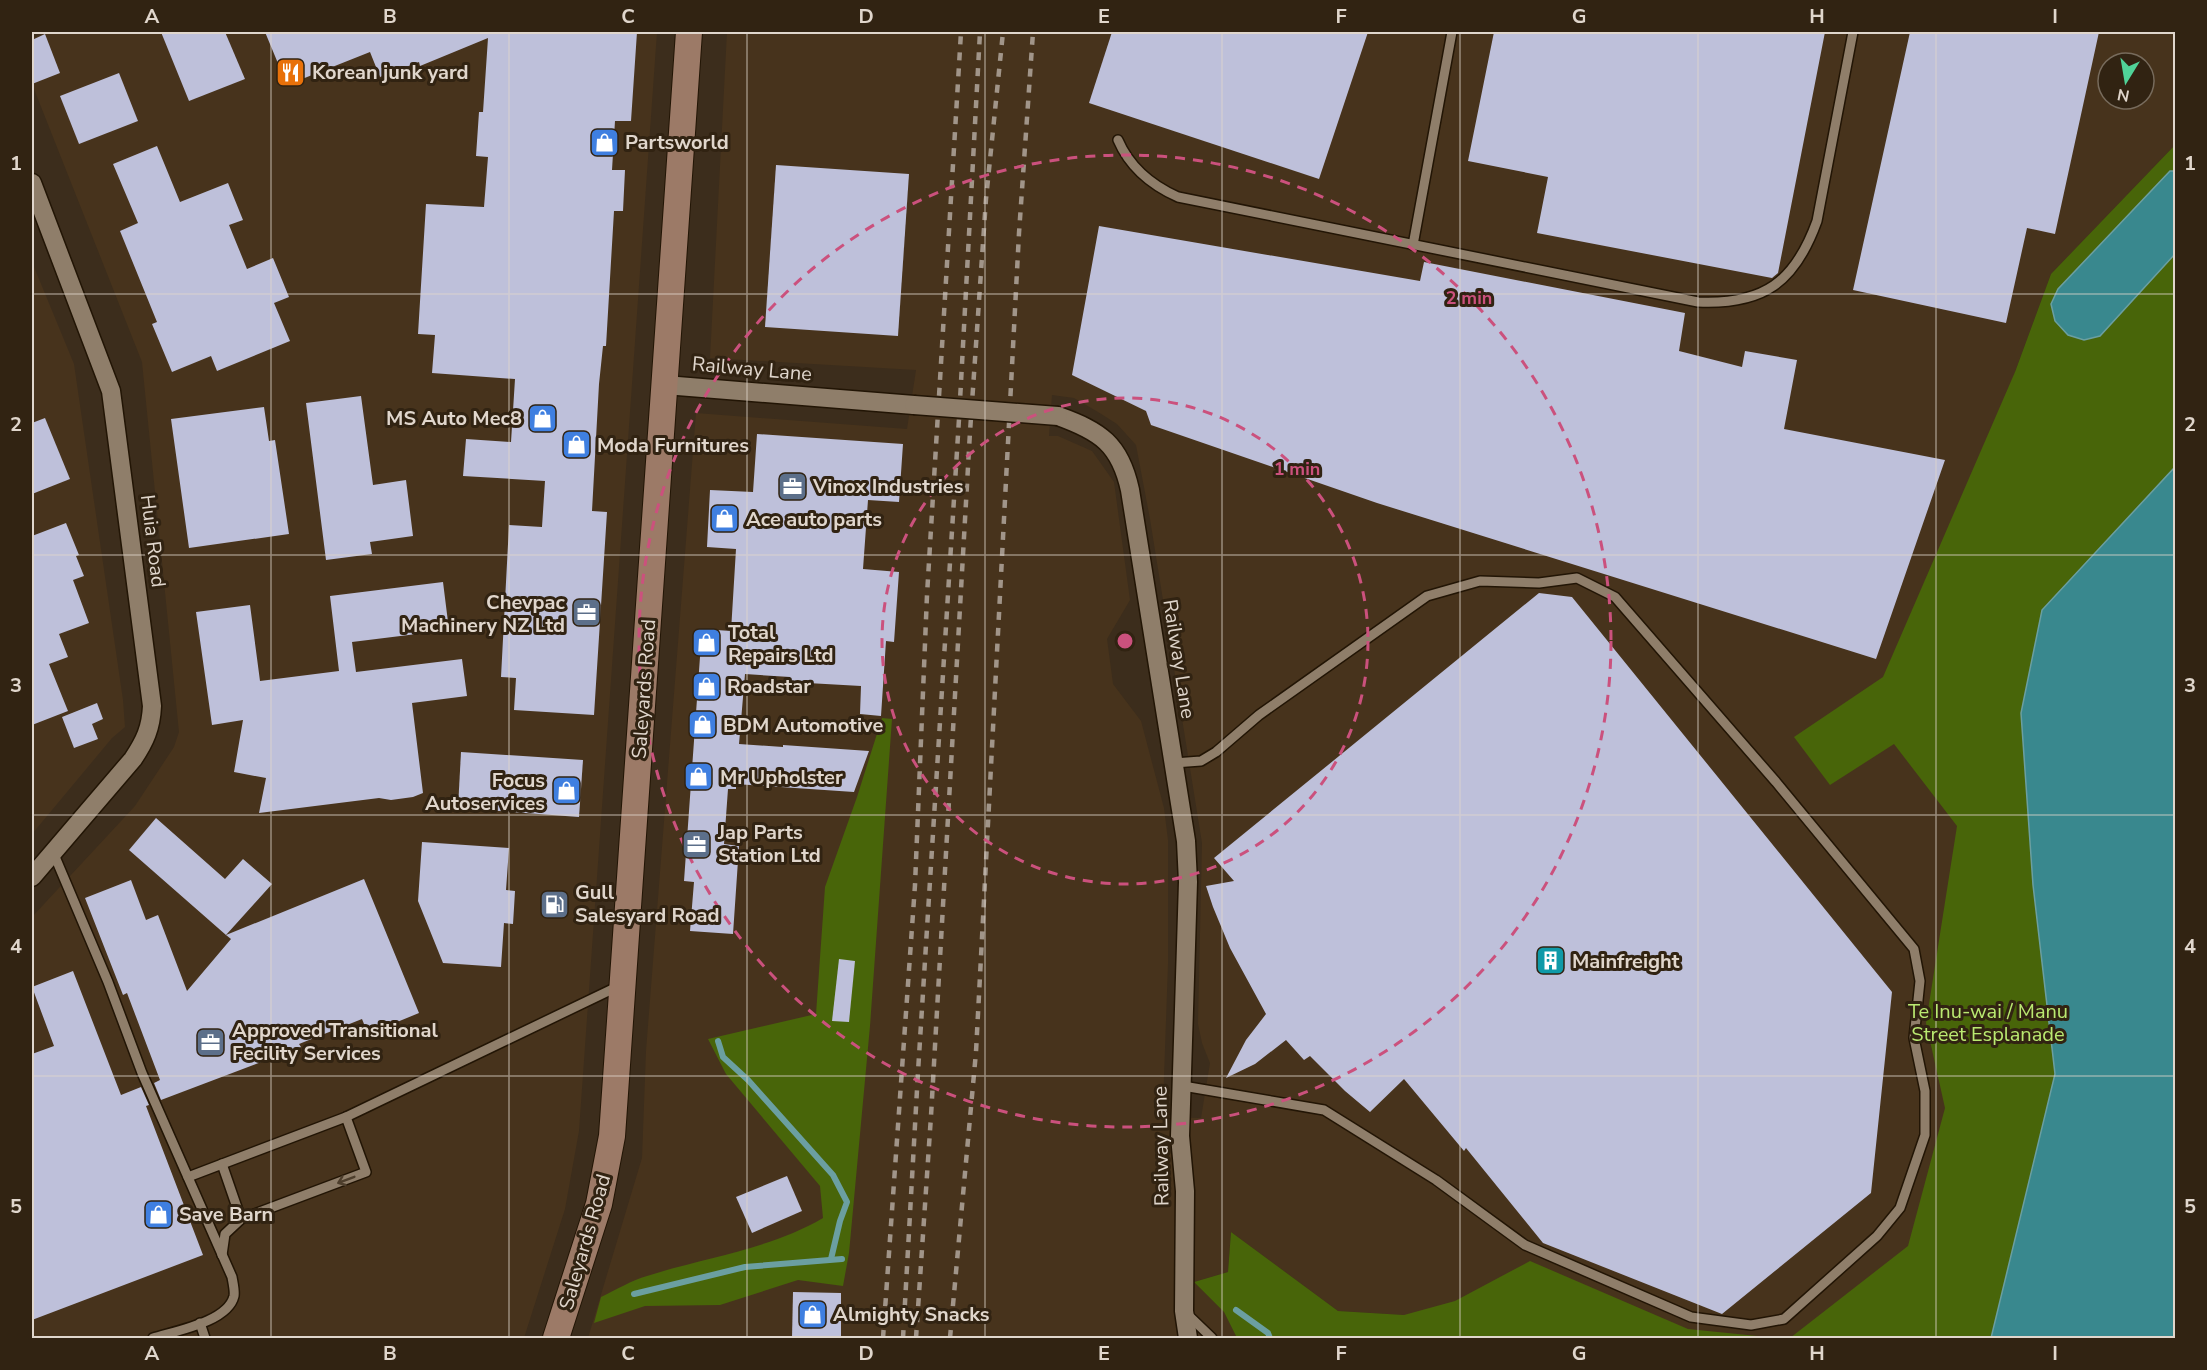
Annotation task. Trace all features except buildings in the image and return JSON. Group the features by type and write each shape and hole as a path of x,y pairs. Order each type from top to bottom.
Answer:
{"main road":[{"name":"Saleyards Road","path":"556,1338 599,1204 612,1136 689,32"}],"street":[{"name":"Huia Road","path":"32,183 111,391 152,706 151,724 145,742 32,877"},
{"name":"Railway Lane","path":"665,385 1058,416 1084,425 1101,435 1116,451 1125,467 1188,862 1180,1136 1185,1191 1184,1311 1188,1338"}],"lane":[{"path":"1413,245 1452,32"},
{"path":"1118,140 1135,169 1160,188 1178,197 1698,302 1730,302 1750,298 1765,291 1792,270 1811,239 1817,221 1853,32"},
{"path":"1174,763 1201,761 1216,752 1259,715 1427,596 1480,581 1539,583 1577,579 1615,597 1776,782 1914,949 1920,981 1914,1038 1925,1091 1925,1135 1899,1208 1877,1236 1785,1319 1751,1324 1691,1317 1525,1245 1436,1180 1324,1110 1183,1086"},
{"path":"53,852 108,982 142,1073 232,1277 234,1295 227,1310 200,1323 153,1338"},
{"path":"188,1177 346,1117 623,984"},
{"path":"222,1255 225,1234 241,1219 366,1172 346,1117"},
{"path":"222,1164 241,1219"},
{"path":"1184,1311 1212,1338"},
{"path":"200,1323 205,1338"}],"shaded area":[{"path":"48,32 657,32 579,1131 565,1209 524,1338 32,1338 32,917 135,806 174,747 179,732 142,362 32,84 32,38"},
{"path":"727,32 2175,32 2175,145 2051,274 2015,372 2014,699 1949,1338 1643,1338 1338,1311 1231,1232 1228,1272 1194,1282 1224,1312 1237,1338 588,1338 642,1158 646,1051 696,413 907,429 916,370 710,358","holes":["1052,395 1074,398 1117,424 1136,445 1150,519 1202,843 1198,1024 1210,1063 1201,1118 1165,1117 1165,1106 1163,1105 1168,964 1168,840 1164,808 1141,721 1113,684 1107,639 1130,600 1114,482 1092,451 1058,436 1049,436"]},
{"path":"32,262 74,364 125,727 112,738 32,834"}],"green space":[{"name":"Te Inu-wai / Manu Street Esplanade","path":"2175,145 2175,1338 1790,1338 1908,1246 1945,1108 1926,1023 1957,826 1894,744 1830,785 1794,737 1883,677 2015,372 2051,274"},
{"path":"882,718 892,719 870,1026 849,1253 843,1286 798,1280 720,1305 645,1306 594,1323 601,1297 630,1283 669,1269 781,1238 823,1218 820,1186 726,1074 708,1039 816,1014 825,887"},
{"path":"1231,1232 1338,1311 1404,1315 1455,1301 1530,1261 1688,1329 1777,1338 1237,1338 1224,1312 1194,1282 1228,1272"}],"water":[{"path":"2170,171 2175,171 2175,254 2100,336 2084,340 2068,335 2055,321 2051,304 2058,289"},
{"path":"2175,467 2175,1338 1991,1338 2055,1074 2033,885 2021,713 2042,610"}],"waterway":[{"path":"718,1041 723,1057 748,1080 833,1175 847,1202 831,1259"},
{"path":"634,1294 745,1267 842,1259"},
{"path":"1236,1310 1268,1333 1270,1338"}],"railway":[{"path":"883,1338 915,885 927,595 961,32"},
{"path":"903,1338 959,419 980,32"},
{"path":"916,1338 970,432 986,199 1003,32"},
{"path":"950,1338 976,1052 1019,233 1033,32"}],"place":[{"name":"Korean junk yard","path":"291,72"},
{"name":"Partsworld","path":"604,142"},
{"name":"MS Auto Mec8","path":"543,418"},
{"name":"Moda Furnitures","path":"576,445"},
{"name":"Vinox Industries","path":"792,486"},
{"name":"Ace auto parts","path":"725,519"},
{"name":"Chevpac Machinery NZ Ltd","path":"586,613"},
{"name":"Total Repairs Ltd","path":"707,643"},
{"name":"Roadstar","path":"706,686"},
{"name":"BDM Automotive","path":"702,725"},
{"name":"Mr Upholster","path":"699,777"},
{"name":"Focus Autoservices","path":"566,791"},
{"name":"Jap Parts Station Ltd","path":"697,844"},
{"name":"Gull Salesyard Road","path":"554,904"},
{"name":"Mainfreight","path":"1551,961"},
{"name":"Approved Transitional Fecility Services","path":"211,1042"},
{"name":"Save Barn","path":"158,1214"},
{"name":"Almighty Snacks","path":"812,1314"}]}
